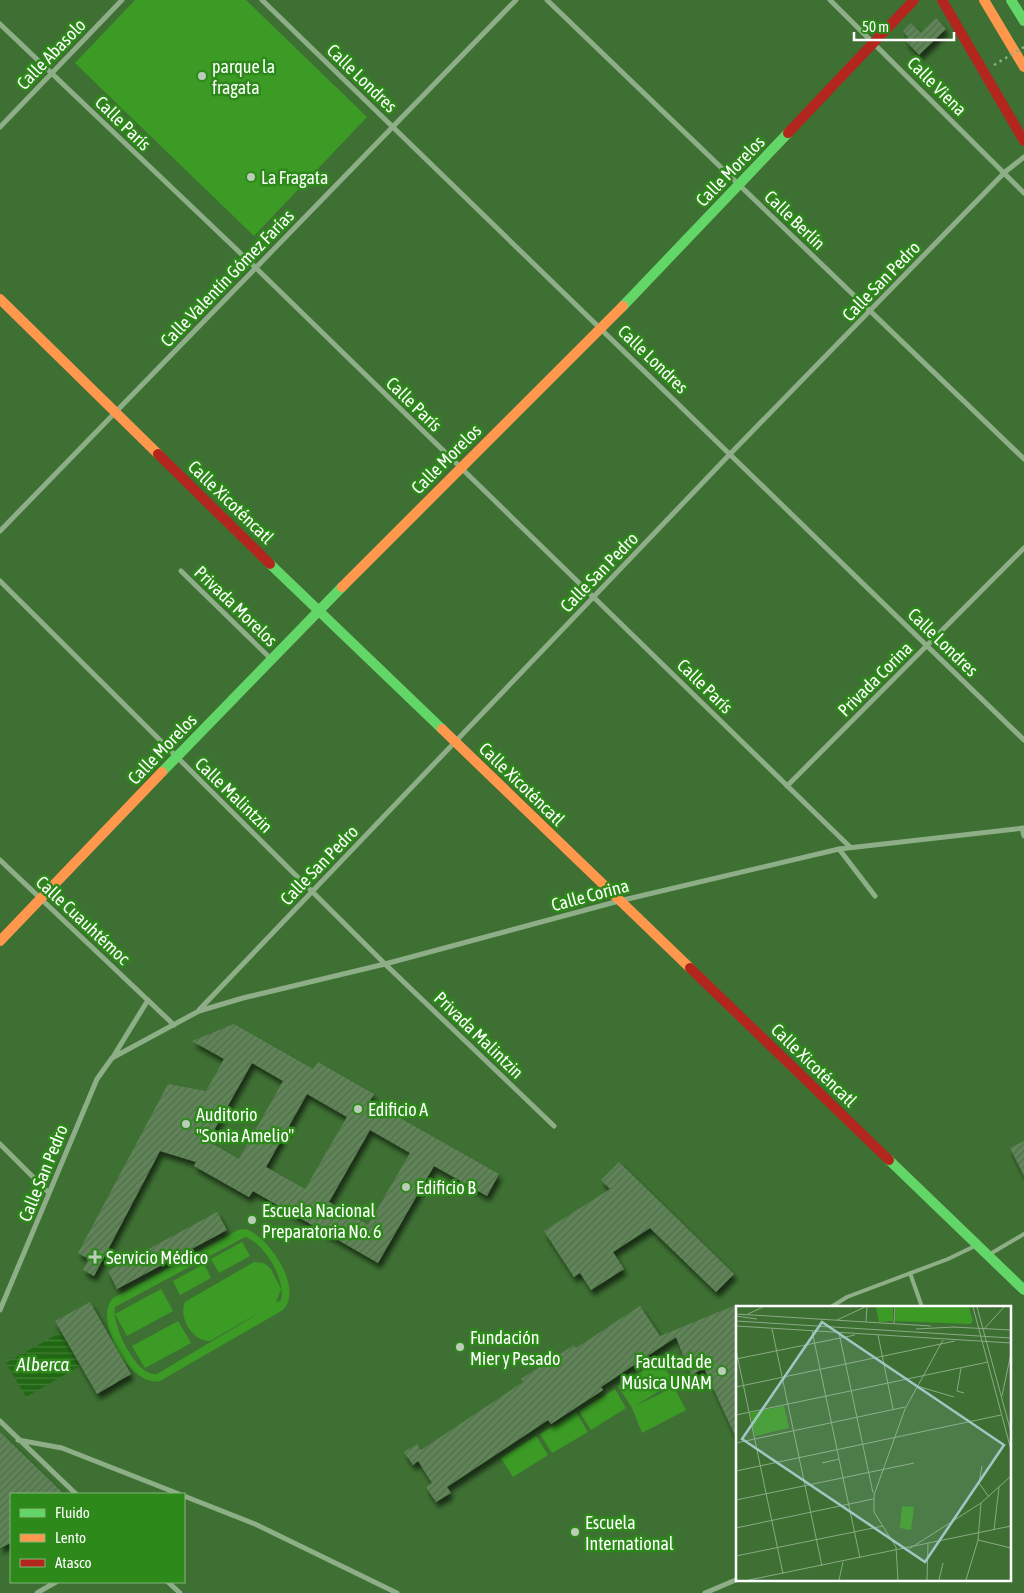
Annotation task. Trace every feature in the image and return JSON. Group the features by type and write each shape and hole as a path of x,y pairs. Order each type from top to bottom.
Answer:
{"main road":[{"name":"Calle Morelos","path":"0,941 319,611 739,186 914,0"},
{"path":"942,0 1024,140"},
{"path":"984,0 1024,68"},
{"path":"1011,0 1024,21"},
{"name":"Calle Xicoténcatl","path":"0,299 319,611 1024,1290"}],"street":[{"name":"Calle Abasolo","path":"0,127 122,0"},
{"name":"Calle Londres","path":"262,0 731,453 1024,740"},
{"name":"Calle Valentín Gómez Farías","path":"0,532 516,0"},
{"name":"Calle Berlín","path":"546,0 1024,460"},
{"name":"Calle Viena","path":"830,0 1024,193"},
{"name":"Calle París","path":"0,24 256,268 850,848"},
{"name":"Calle San Pedro","path":"199,1011 731,453 1005,172 1024,157"},
{"name":"Privada Corina","path":"787,786 1024,548"},
{"name":"Privada Morelos","path":"181,571 272,660"},
{"name":"Calle Malintzin","path":"0,582 385,964"},
{"name":"Calle Corina","path":"174,1025 199,1011 243,998 385,964 619,901 839,848 1023,828 1024,836"},
{"path":"839,848 875,896"},
{"name":"Calle Cuauhtémoc","path":"0,860 174,1025"},
{"name":"Privada Malintzin","path":"385,964 554,1126"},
{"path":"112,1058 148,1000"},
{"name":"Calle San Pedro","path":"0,1310 97,1079 112,1058 174,1025"},
{"path":"0,1144 50,1193"},
{"path":"0,1421 75,1493"},
{"path":"18,1440 62,1448 176,1493"},
{"path":"185,1496 255,1524 397,1593"},
{"path":"704,1593 736,1580"},
{"path":"38,1593 54,1583"},
{"path":"169,1583 180,1593"}],"lane":[{"path":"988,1255 1024,1234"},
{"path":"834,1306 847,1297 955,1256 977,1245"},
{"path":"910,1273 922,1306"}],"path":[{"path":"994,65 1024,47"}],"shaded area":[{"name":"La Fragata","path":"135,0 246,0 367,117 254,236 75,63"},
{"path":"246,1229 255,1234 273,1252 281,1264 287,1277 289,1289 288,1301 283,1310 160,1381 149,1380 137,1374 127,1364 111,1336 107,1321 108,1308 113,1298 238,1230","holes":["245,1237 266,1254 277,1273 282,1292 281,1300 157,1374 149,1373 141,1368 121,1337 117,1326 115,1307"]},
{"path":"242,1242 250,1256 219,1273 211,1259"},
{"path":"254,1262 264,1263 271,1269 281,1289 276,1303 210,1341 198,1338 185,1322 183,1308 185,1302"},
{"path":"204,1264 211,1278 180,1295 173,1281"},
{"path":"161,1289 173,1311 127,1336 115,1314"},
{"path":"178,1321 191,1343 145,1368 132,1346"},
{"path":"660,1360 674,1382 635,1406 674,1387 686,1410 642,1433 632,1408 618,1386"},
{"path":"615,1389 626,1408 591,1430 579,1411"},
{"path":"576,1412 588,1432 552,1453 540,1434"},
{"path":"536,1436 548,1455 513,1477 501,1458"}],"water":[{"name":"Alberca","path":"61,1332 80,1366 26,1397 6,1363"}],"building":[{"path":"936,18 946,29 919,55 905,40 908,37 903,31 911,23 921,33"},
{"path":"234,1024 313,1069 318,1062 374,1094 370,1101 499,1174 487,1196 434,1166 378,1263 253,1191 249,1197 194,1166 196,1162 160,1151 94,1276 83,1270 89,1259 78,1253 168,1084 206,1091 224,1059 192,1041","holes":["252,1063 283,1081 239,1159 208,1141","307,1094 347,1117 305,1189 266,1167","370,1130 410,1153 368,1225 329,1202"]},
{"path":"1024,1141 1024,1176 1010,1148"},
{"path":"619,1162 734,1274 716,1292 650,1228 613,1252 624,1269 591,1290 580,1273 574,1277 544,1231 610,1189 601,1180"},
{"path":"217,1212 227,1230 117,1289 108,1271"},
{"path":"90,1302 131,1374 97,1394 55,1321"},
{"path":"738,1304 736,1306 736,1438 704,1368 691,1375 676,1337 601,1387 603,1390 551,1424 548,1420 447,1487 451,1493 436,1502 426,1487 432,1483 418,1461 413,1465 404,1452 417,1444 421,1450 523,1382 521,1379 574,1345 576,1348 640,1306 660,1336"},
{"path":"0,1432 63,1493 10,1493 10,1543 0,1548"}],"traffic: fast":[{"path":"1011,0 1024,21"},
{"path":"623,306 788,133"},
{"path":"270,564 442,729"},
{"path":"162,772 342,587"},
{"path":"889,1160 1024,1290"}],"traffic: slow":[{"path":"984,0 1024,67"},
{"path":"0,299 158,454"},
{"path":"342,587 623,306"},
{"path":"442,729 690,968"},
{"path":"0,941 162,772"}],"traffic: jam":[{"path":"788,133 914,0"},
{"path":"942,0 1024,141"},
{"path":"158,454 270,564"},
{"path":"690,968 889,1160"}],"place":[{"name":"parque la fragata","path":"202,76"},
{"name":"La Fragata","path":"251,177"},
{"name":"Edificio A","path":"358,1109"},
{"name":"Auditorio \"Sonia Amelio\"","path":"186,1124"},
{"name":"Edificio B","path":"406,1187"},
{"name":"Escuela Nacional Preparatoria No. 6","path":"252,1220"},
{"name":"Servicio Médico","path":"95,1257"},
{"name":"Fundación Mier y Pesado","path":"460,1347"},
{"name":"Facultad de Música UNAM","path":"722,1371"},
{"name":"Escuela International","path":"575,1532"}]}
